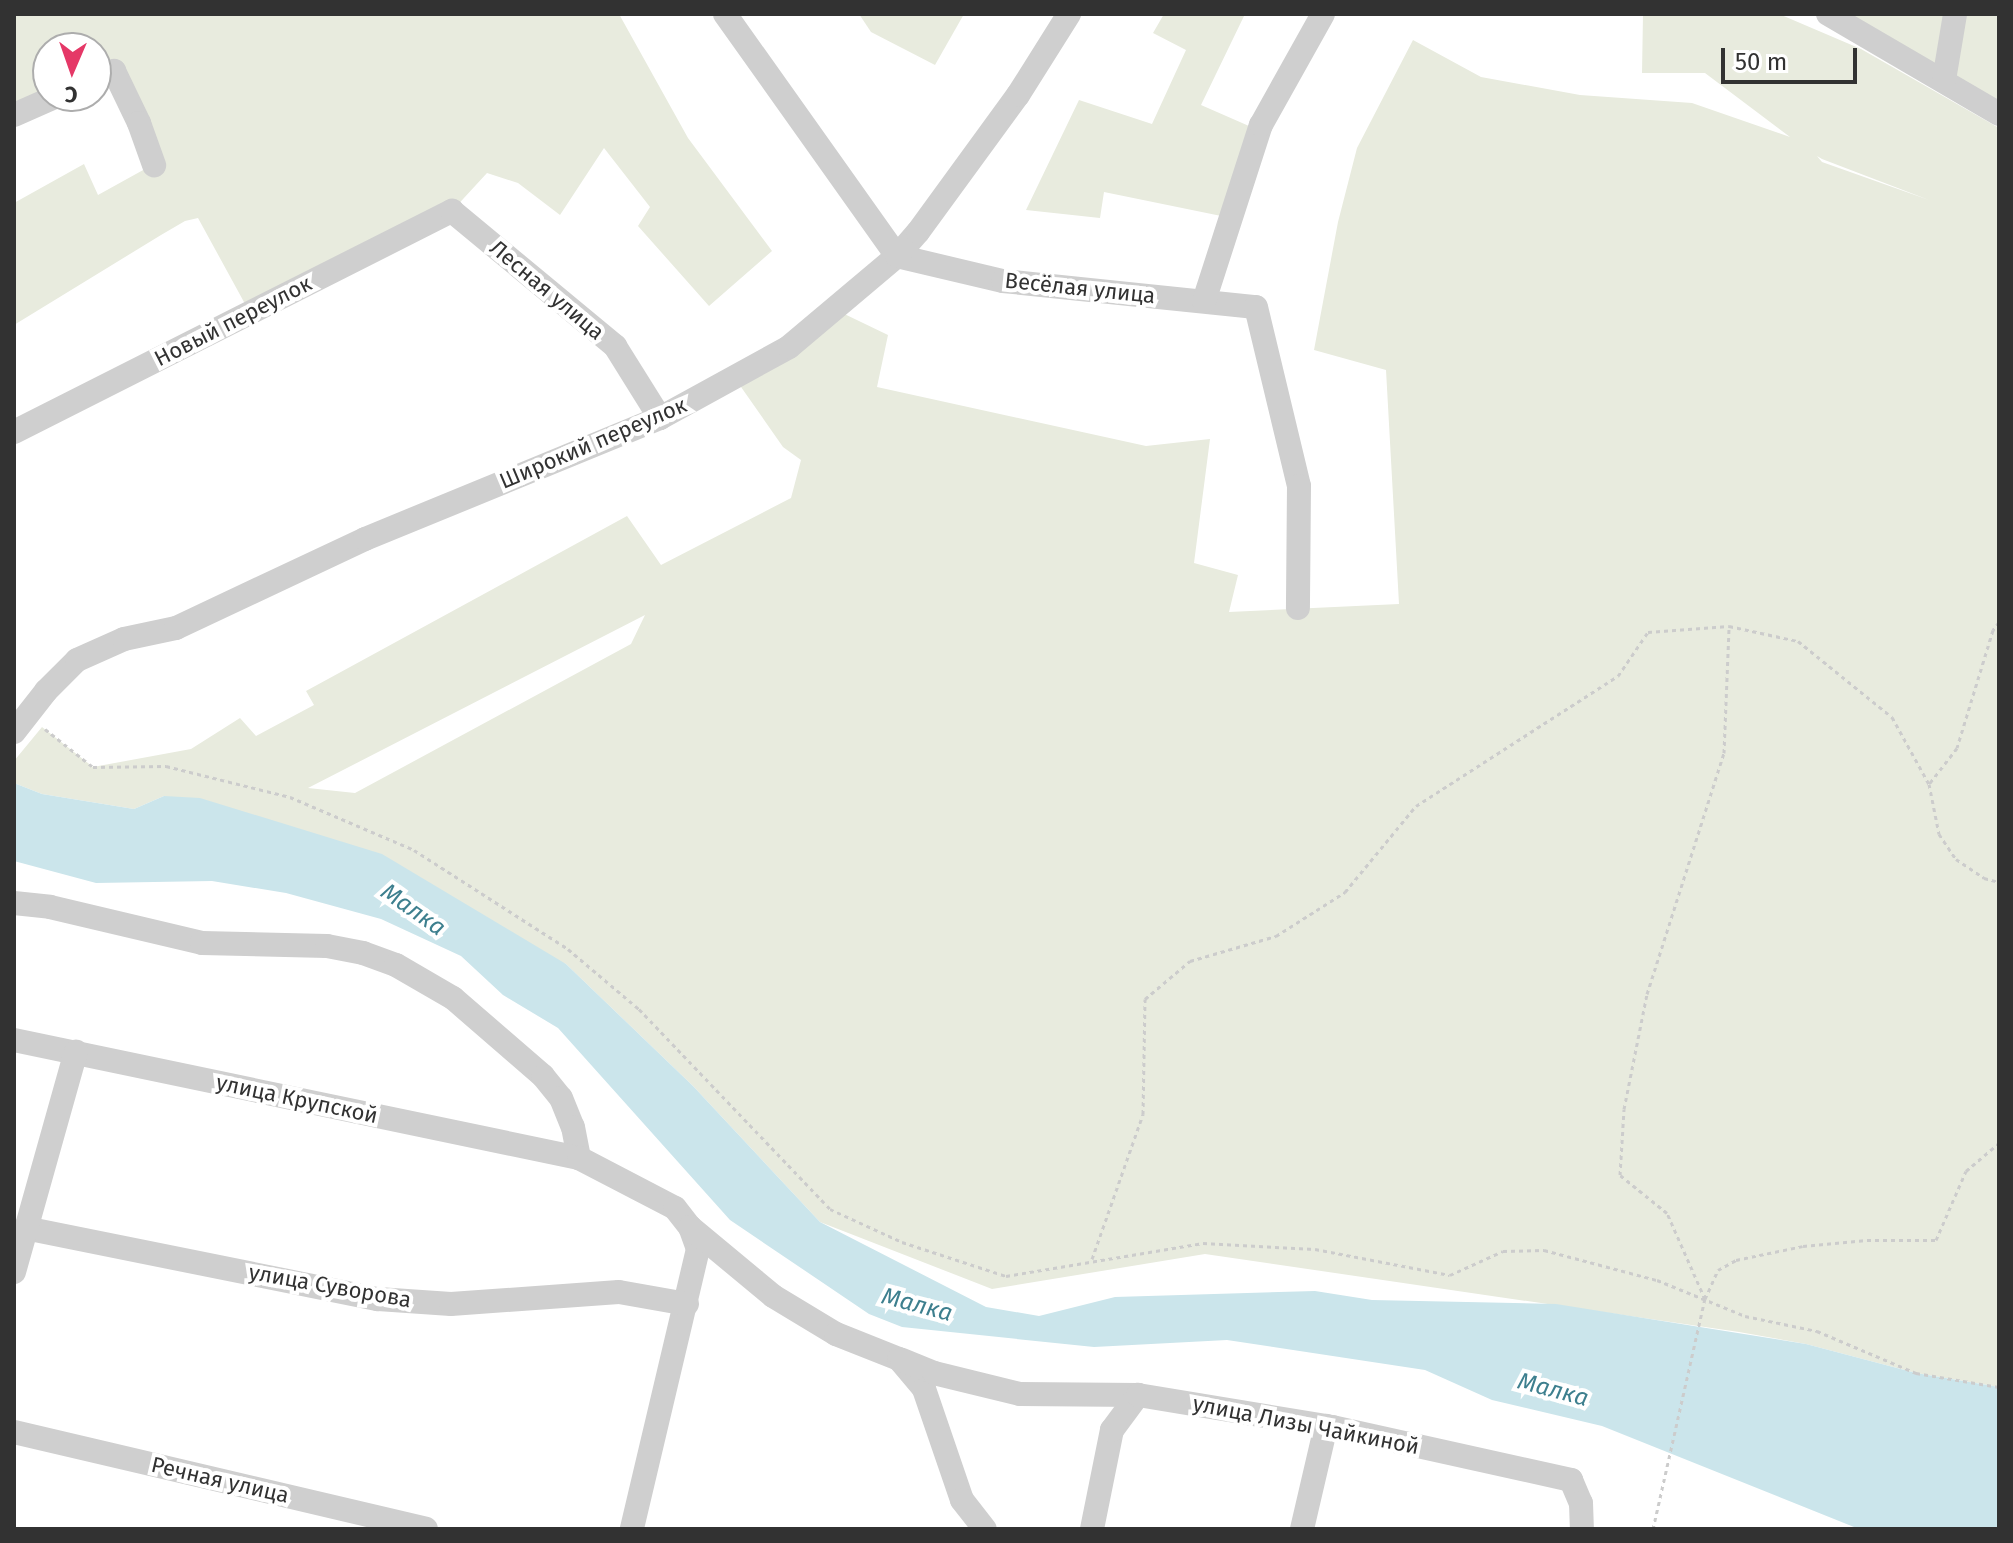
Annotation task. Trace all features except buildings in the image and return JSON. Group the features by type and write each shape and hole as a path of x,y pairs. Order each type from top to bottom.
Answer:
{"street":[{"path":"725,14 897,256"},
{"name":"Широкий переулок","path":"18,716 77,660 124,639 176,628 365,539 660,418 789,347 897,256 960,177 1069,14"},
{"path":"1204,301 1261,125 1323,14"},
{"path":"1828,14 1999,114"},
{"path":"1944,80 1955,14"},
{"path":"112,72 139,123 154,165"},
{"name":"Лесная улица","path":"452,211 615,346 660,418"},
{"name":"Новый переулок","path":"14,432 452,211"},
{"name":"Весёлая улица","path":"897,256 1003,281 1256,307 1299,486 1298,608"},
{"path":"14,903 50,907 202,943 327,946 363,953 396,965 453,998 543,1076 561,1098 573,1127 579,1158"},
{"name":"улица Крупской","path":"14,1040 579,1158 675,1208 694,1238"},
{"path":"14,1272 76,1052"},
{"name":"улица Суворова","path":"25,1228 378,1299 451,1304 619,1292 687,1304"},
{"path":"632,1529 687,1304 694,1238"},
{"path":"694,1238 773,1296 836,1334 899,1359 924,1389 962,1500 985,1529"},
{"name":"улица Лизы Чайкиной","path":"899,1359 934,1373 1020,1394 1138,1395 1326,1426 1571,1480 1581,1503 1583,1526"},
{"path":"1092,1529 1112,1430 1138,1395"},
{"path":"1302,1529 1326,1426"},
{"name":"Речная улица","path":"14,1432 426,1529"}],"path":[{"path":"1929,784 1957,748 1993,630 1999,622"},
{"path":"1092,1259 1143,1114 1145,999 1190,961 1276,936 1345,892 1416,806 1618,676 1648,632 1729,626 1798,641 1892,717 1929,784 1939,834 1956,859 1984,878 1999,882"},
{"path":"1705,1299 1667,1213 1620,1175 1624,1109 1647,994 1724,753 1729,626"},
{"path":"18,716 93,767 166,766 290,797 414,850 458,876 568,949 639,1009 830,1209 902,1242 1006,1276 1092,1259 1203,1243 1315,1249 1450,1275 1503,1251 1544,1250 1657,1280 1745,1316 1817,1331 1916,1373 1999,1387"},
{"path":"1653,1529 1705,1299 1718,1270 1736,1260 1816,1245 1867,1240 1936,1240 1966,1171 1999,1143"}],"shaded area":[{"path":"14,14 619,14 688,138 772,251 709,306 638,226 650,207 604,148 560,215 518,183 487,173 452,211 250,313 198,218 185,221 14,325 14,203 84,164 98,195 154,164 112,72 112,32 32,32 32,105 14,115"},
{"path":"859,14 964,14 935,65 871,32"},
{"path":"1164,14 1245,14 1201,105 1249,126 1231,218 1104,192 1100,218 1026,210 1079,100 1152,124 1186,50 1153,33"},
{"path":"1643,14 1779,14 1861,49 1999,128 1999,1387 1916,1373 1806,1344 1739,1332 1205,1254 992,1289 820,1222 693,1086 566,964 164,796 134,809 42,794 14,783 14,761 42,727 93,767 191,749 240,718 256,736 314,705 306,691 627,516 661,565 791,498 801,460 783,447 734,377 834,309 888,335 877,387 1146,446 1210,439 1194,563 1238,575 1229,612 1399,604 1386,370 1314,350 1338,222 1357,148 1413,40 1481,77 1580,95 1692,103 1790,137 1705,73 1642,73","holes":["1817,156 1822,159 1929,200 1822,162","645,615 631,644 355,793 308,788"]},
{"path":"1842,14 1999,14 1999,114"}],"water":[{"name":"Малка","path":"14,783 42,794 134,809 164,796 200,798 382,854 566,964 693,1086 820,1222 986,1307 1039,1316 1115,1297 1315,1291 1372,1300 1556,1304 1806,1344 1916,1373 1999,1387 1999,1529 1859,1529 1602,1426 1492,1400 1425,1370 1227,1340 1094,1347 902,1327 869,1314 730,1220 558,1028 503,995 461,956 381,919 286,893 212,881 96,883 14,861"}]}
